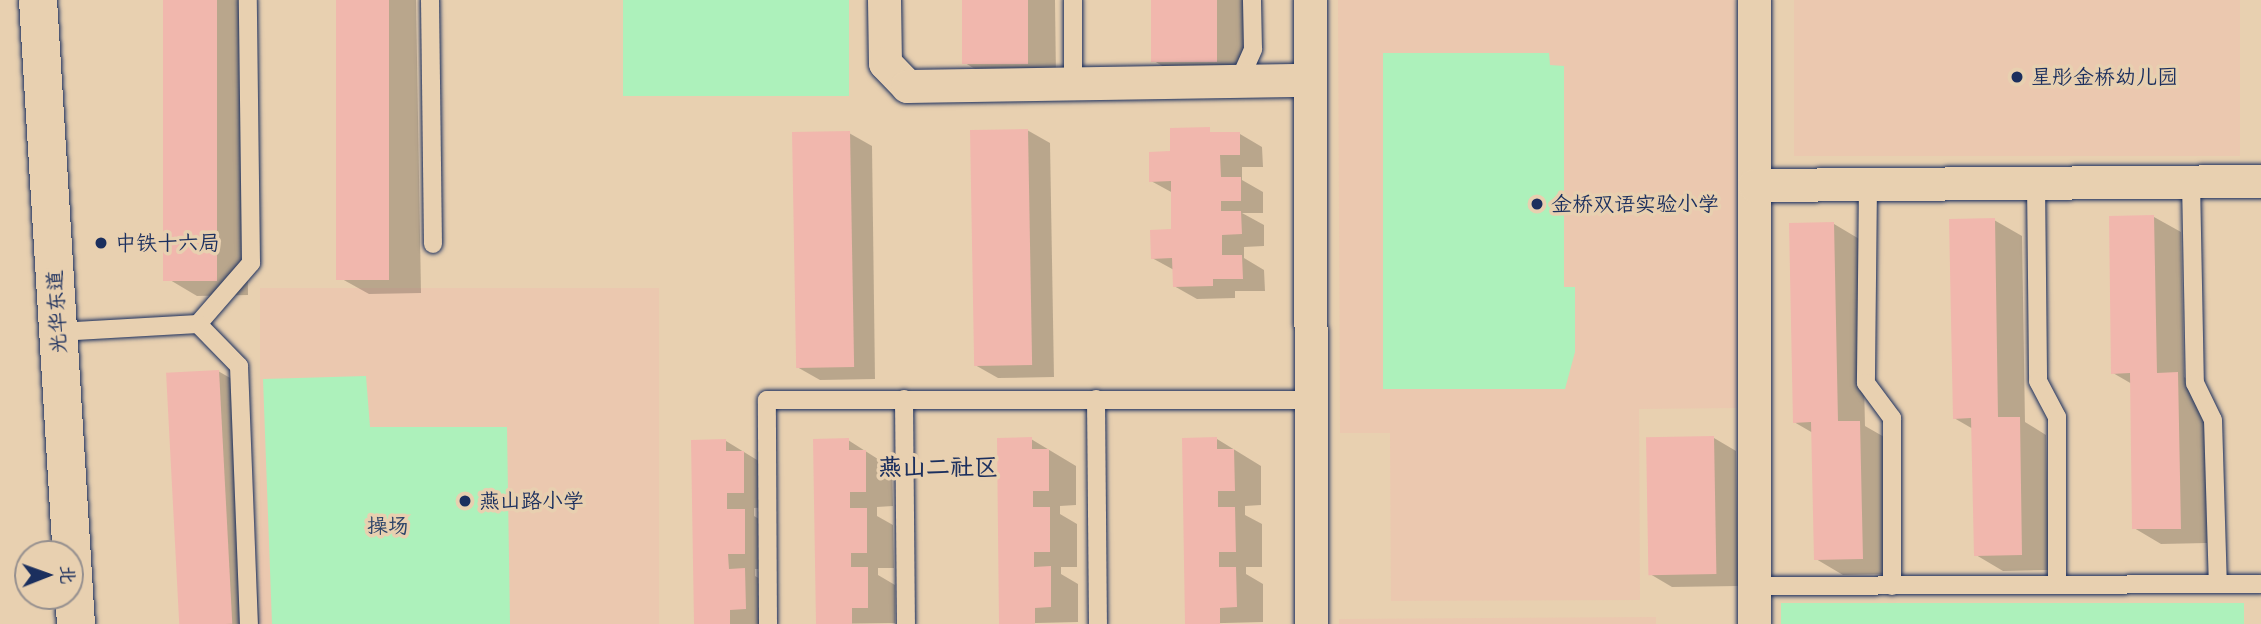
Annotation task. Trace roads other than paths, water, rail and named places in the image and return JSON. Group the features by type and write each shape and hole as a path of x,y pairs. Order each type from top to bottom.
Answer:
{"main road":[{"name":"光华东道","path":"38,0 76,624"}],"street":[{"path":"884,0 885,62 907,86 1310,80"},
{"path":"1310,0 1311,624"},
{"path":"1754,0 1754,624"},
{"path":"1754,185 2261,181"}],"lane":[{"path":"58,332 198,324 251,263 248,0"},
{"path":"430,0 433,244"},
{"path":"1073,0 1073,83"},
{"path":"1239,81 1252,49 1252,0"},
{"path":"2190,181 2195,383 2213,420 2218,584"},
{"path":"2036,182 2038,381 2057,417 2057,585"},
{"path":"1868,184 1866,383 1892,418 1892,586"},
{"path":"198,324 239,366 249,624"},
{"path":"904,399 906,624"},
{"path":"1097,399 1098,624"},
{"path":"768,624 767,400 1311,400"},
{"path":"1754,586 2261,584"}],"place":[{"name":"星彤金桥幼儿园","path":"2017,77"},
{"name":"金桥双语实验小学","path":"1537,204"},
{"name":"中铁十六局","path":"101,243"},
{"name":"燕山路小学","path":"465,501"}],"district":[{"name":"燕山二社区","path":"938,467"}],"park label":[{"name":"操场","path":"388,526"}]}
